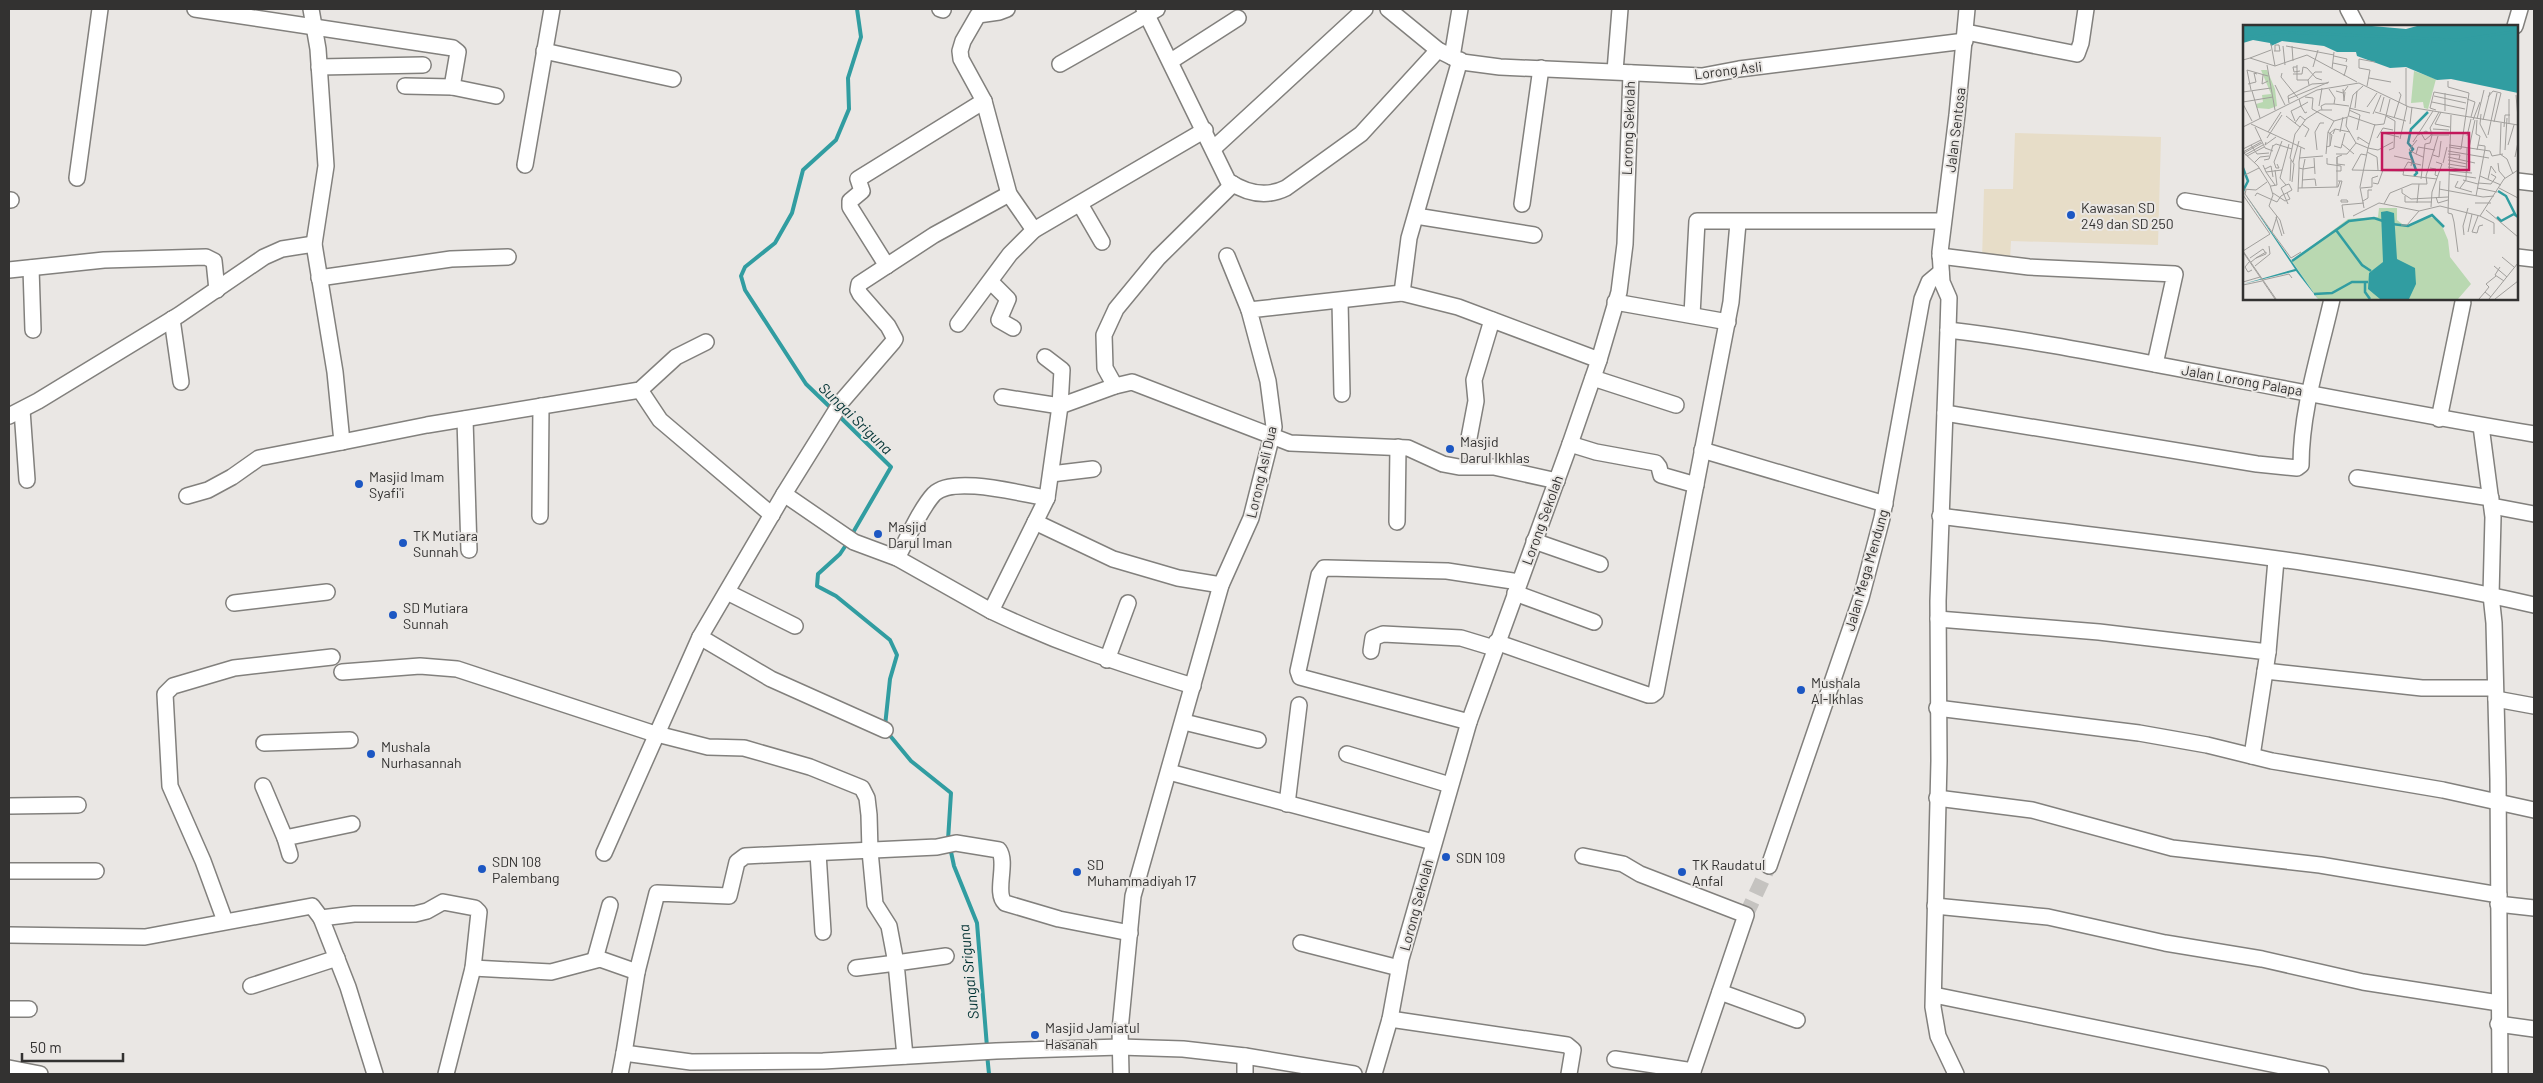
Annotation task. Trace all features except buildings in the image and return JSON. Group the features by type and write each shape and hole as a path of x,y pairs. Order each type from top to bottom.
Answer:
{"street":[{"path":"77,178 100,9"},
{"path":"195,9 456,49 458,56 452,87"},
{"path":"311,9 319,67 326,166 314,244 335,372 342,442"},
{"path":"524,165 552,9"},
{"path":"1214,148 1365,9"},
{"name":"Lorong Asli","path":"1388,9 1438,50 1456,59 1500,67 1702,76 1966,36 2077,54 2081,42 2086,9"},
{"path":"1402,293 1409,238 1456,59 1460,9"},
{"path":"1615,71 1620,9"},
{"name":"Jalan Sentosa","path":"1953,1068 1942,1045 1934,1016 1940,516 1949,298 1943,286 1940,254 1966,36 1967,9"},
{"path":"2348,9 2356,25"},
{"path":"2515,25 2520,9"},
{"path":"1003,11 978,15 960,51 961,60 984,101 1009,194 1034,230"},
{"path":"1060,64 1150,11 1171,61 1214,148 1228,181 1242,190 1257,194 1273,193 1286,188 1361,134 1438,50"},
{"path":"1171,61 1238,18"},
{"path":"544,50 672,79"},
{"path":"319,67 423,65"},
{"path":"1522,204 1542,68"},
{"name":"Lorong Sekolah","path":"1374,1074 1390,1019 1400,964 1433,842 1469,722 1495,645 1570,444 1599,360 1616,302 1625,244 1630,73"},
{"path":"406,86 452,87 496,96"},
{"path":"887,266 850,207 850,201 862,191 858,179 984,101"},
{"path":"958,324 1010,254 1034,230 1205,130"},
{"path":"2518,181 2534,183"},
{"path":"1115,386 1105,368 1104,335 1116,309 1158,258 1233,184"},
{"path":"604,853 700,637 784,494 842,401 893,342 894,338 888,326 858,290 859,284 934,236 1009,194"},
{"path":"2185,201 2243,211"},
{"path":"1080,204 1102,242"},
{"path":"1416,216 1534,235"},
{"path":"1692,315 1697,221 1738,223 1943,221"},
{"path":"1371,651 1373,638 1383,634 1461,638 1495,645 1652,695 1656,692 1728,322 1734,283 1738,223"},
{"path":"27,480 15,413 172,319 264,257 282,249 314,244"},
{"path":"1940,254 2030,267 2175,274 2156,364"},
{"name":"Lorong Asli Dua","path":"1121,1074 1120,1047 1133,896 1184,722 1221,585 1251,518 1274,427 1268,381 1249,310 1227,256"},
{"path":"9,270 104,260 206,257 214,261 217,290"},
{"path":"319,278 451,259 508,257"},
{"path":"2518,257 2534,259"},
{"path":"31,268 32,330"},
{"name":"Jalan Mega Mendung","path":"1769,866 1861,598 1885,504 1922,299 1929,282 1941,272"},
{"path":"990,282 1008,299 1000,320 1013,328"},
{"path":"1249,310 1402,293 1458,307 1599,360"},
{"path":"1945,412 2257,464 2296,468 2301,464 2301,440 2332,300"},
{"path":"1340,301 1342,394"},
{"path":"1616,302 1728,322"},
{"path":"2439,419 2463,302"},
{"path":"172,319 181,382"},
{"path":"1469,438 1476,400 1474,380 1492,320"},
{"name":"Jalan Lorong Palapa","path":"1948,330 2012,338 2310,393 2439,419 2534,434"},
{"path":"187,496 208,490 232,477 260,458 465,419 641,391 676,357 706,342"},
{"path":"991,611 1047,498 1060,406 1062,370 1045,357"},
{"path":"1593,378 1676,404"},
{"path":"1002,396 1060,406 1115,386 1132,382 1272,438 1290,443 1398,447 1416,451 1443,464 1459,467 1494,467 1556,481"},
{"path":"641,391 654,412 674,433 772,515"},
{"path":"540,516 541,406"},
{"path":"465,419 469,550"},
{"path":"2481,426 2491,502 2491,595 2498,802 2498,1024 2500,1074"},
{"path":"1570,444 1596,452 1656,463 1660,466 1661,475 1696,485"},
{"path":"1397,522 1398,447"},
{"path":"1702,450 1885,504"},
{"path":"1051,474 1094,469"},
{"path":"2357,478 2491,502 2534,514"},
{"path":"897,558 929,501 944,487 973,487 1047,498"},
{"path":"784,494 850,539 897,558 991,611 1047,637 1107,660 1194,686"},
{"path":"1940,516 2276,560 2491,595 2534,605"},
{"path":"1035,522 1112,559 1178,578 1221,585"},
{"path":"1534,542 1600,564"},
{"path":"2252,756 2268,652 2276,560"},
{"path":"1469,722 1300,677 1298,671 1319,575 1324,568 1437,571 1517,587 1594,622"},
{"path":"234,603 327,592"},
{"path":"727,592 795,626"},
{"path":"1107,660 1128,603"},
{"path":"1938,619 2099,632 2268,652"},
{"path":"700,637 771,679 885,730"},
{"path":"225,921 203,861 170,786 165,694 173,686 234,668 332,657"},
{"path":"342,672 420,666 457,669 658,734 708,747 744,748 810,767 862,788 869,815 875,904 889,926 896,963 905,1056"},
{"path":"2265,671 2495,694 2534,706"},
{"path":"1287,804 1299,705"},
{"path":"1937,708 2139,733 2252,756 2443,790 2534,810"},
{"path":"1184,722 1258,740"},
{"path":"264,743 350,740"},
{"path":"1347,754 1450,785"},
{"path":"1169,772 1433,842"},
{"path":"263,786 285,838 290,855"},
{"path":"1937,798 2032,810 2172,848 2320,865 2498,899 2534,908"},
{"path":"9,806 78,805"},
{"path":"285,838 352,824"},
{"path":"620,1074 637,972 657,893 729,896 732,892 737,862 742,857 937,847 956,843 1000,850 1002,858 1001,897 1005,903 1059,919 1130,933"},
{"path":"818,853 823,932"},
{"path":"1583,856 1623,864 1640,874 1746,915 1692,1072 1616,1058"},
{"path":"9,871 96,871"},
{"path":"321,918 354,914 415,914 426,911 443,902 478,910 479,920 473,968 446,1074"},
{"path":"595,959 610,905"},
{"path":"9,935 145,936 312,906 321,918 337,958 375,1074"},
{"path":"1935,906 2048,917 2165,943 2262,959 2363,982 2499,1003"},
{"path":"1301,943 1400,964"},
{"path":"856,968 946,956"},
{"path":"250,986 337,958"},
{"path":"473,968 551,972 595,959 605,959 637,972"},
{"path":"1720,992 1797,1020"},
{"path":"1934,995 2321,1074"},
{"path":"9,1010 29,1010"},
{"path":"1390,1019 1567,1045 1573,1050 1569,1074"},
{"path":"2498,1024 2534,1029"},
{"path":"624,1052 691,1062 824,1067 905,1056 1120,1047 1183,1049 1245,1056 1354,1074"},
{"path":"1245,1056 1245,1074"},
{"path":"9,1068 36,1074"}],"shaded area":[{"name":"Kawasan SD 249 dan SD 250","path":"2015,133 2161,137 2158,245 2011,241 2010,260 1982,260 1984,189 2013,189"}],"waterway":[{"name":"Sungai Sriguna","path":"832,409 806,384 745,290 741,276 745,267 775,243 792,213 803,170 836,140 849,109 848,78 861,37 857,9"},
{"name":"Sungai Sriguna","path":"837,414 891,467 851,536"},
{"name":"Sungai Sriguna","path":"848,542 840,554 818,574 817,586 836,596 890,640 897,655 890,679 885,726"},
{"name":"Sungai Sriguna","path":"887,732 911,761 951,793 948,840"},
{"name":"Sungai Sriguna","path":"950,847 954,866 977,923 987,1047"},
{"name":"Sungai Sriguna","path":"987,1054 989,1074"}],"tunnel":[{"path":"1746,915 1769,866"}],"place":[{"name":"Kawasan SD 249 dan SD 250","path":"2071,215"},
{"name":"Masjid Darul Ikhlas","path":"1450,449"},
{"name":"Masjid Imam Syafi'i","path":"359,484"},
{"name":"Masjid Darul Iman","path":"878,534"},
{"name":"TK Mutiara Sunnah","path":"403,543"},
{"name":"SD Mutiara Sunnah","path":"393,615"},
{"name":"Mushala Al-Ikhlas","path":"1801,690"},
{"name":"Mushala Nurhasannah","path":"371,754"},
{"name":"SDN 109","path":"1446,857"},
{"name":"SDN 108 Palembang","path":"482,869"},
{"name":"SD Muhammadiyah 17","path":"1077,872"},
{"name":"TK Raudatul Anfal","path":"1682,872"},
{"name":"Masjid Jamiatul Hasanah","path":"1035,1035"}]}
